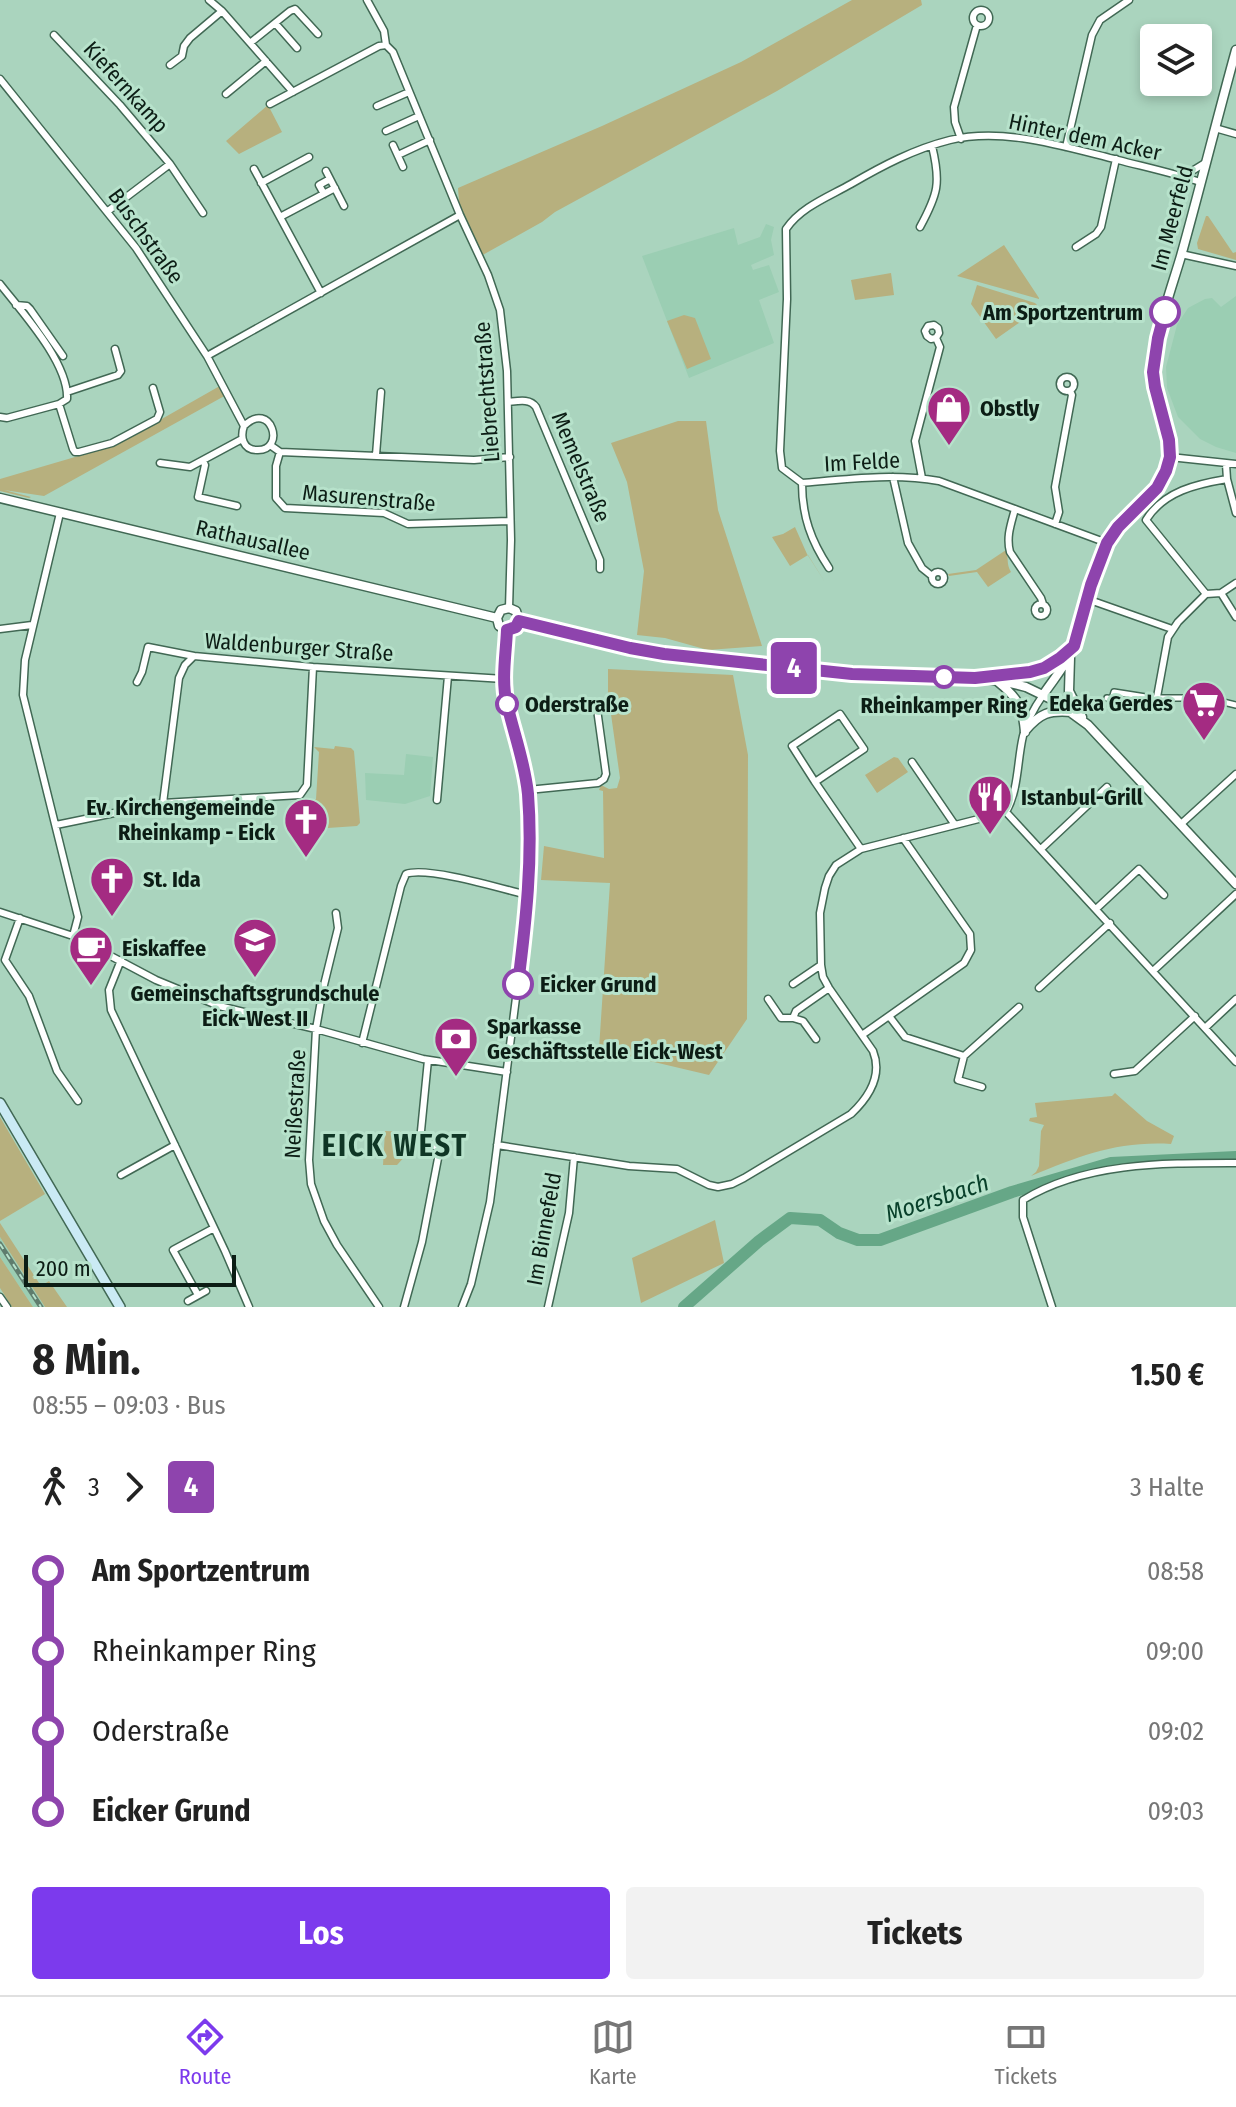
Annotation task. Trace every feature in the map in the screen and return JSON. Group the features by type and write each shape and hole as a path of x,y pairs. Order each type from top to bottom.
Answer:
{"main road":[{"path":"0,1103 120,1307"}],"street":[{"path":"209,0 293,92"},
{"name":"Liebrechtstraße","path":"367,0 384,31 386,45 393,52 500,310 507,371 510,457 509,608"},
{"path":"1066,147 1094,30 1100,20 1129,0"},
{"path":"250,43 295,9 318,34"},
{"path":"170,65 182,56 190,38 222,11"},
{"path":"275,23 297,48"},
{"path":"961,139 954,107 977,25"},
{"name":"Kiefernkamp","path":"54,35 170,164 203,213"},
{"path":"270,104 386,45"},
{"name":"Im Meerfeld","path":"1170,457 1153,372 1158,338 1236,50"},
{"path":"226,94 266,61"},
{"name":"Buschstraße","path":"0,79 136,248 207,356 244,426"},
{"path":"377,106 409,92"},
{"path":"386,131 419,116"},
{"path":"1215,128 1236,134"},
{"name":"Hinter dem Acker","path":"787,299 786,229 796,217 895,159 932,146 961,139 1010,136 1116,159 1200,182"},
{"path":"398,155 430,140"},
{"path":"393,145 403,167"},
{"path":"920,227 936,190 938,173 932,146"},
{"path":"261,183 309,157"},
{"path":"1076,247 1101,227 1116,159"},
{"name":"Hinter dem Acker","path":"1184,176 1205,163"},
{"name":"Kiefernkamp","path":"108,211 170,164"},
{"path":"254,169 321,293"},
{"path":"326,171 344,206"},
{"path":"324,194 319,185 330,179"},
{"path":"280,217 335,188"},
{"path":"207,356 460,215"},
{"path":"1181,254 1236,266"},
{"path":"0,284 55,355 67,392 67,399 59,404 7,418 0,417"},
{"path":"0,300 7,293"},
{"name":"Im Felde","path":"787,299 780,451 782,468 802,483 893,477 939,481 1107,543"},
{"path":"16,305 30,309 63,356"},
{"path":"922,478 915,441 938,357 940,347 936,338"},
{"path":"67,392 118,375 121,371 115,349"},
{"path":"59,404 73,449 79,452 112,443 157,419 160,412 153,388"},
{"path":"1055,524 1059,512 1055,487 1072,395 1070,391"},
{"path":"376,455 381,392"},
{"name":"Memelstraße","path":"508,402 527,401 536,407 600,560 600,569"},
{"path":"252,419 267,421 274,435 270,445 254,450 245,444 242,439 244,426 252,419"},
{"path":"160,463 190,467 242,439"},
{"path":"270,445 280,452 474,460 510,457"},
{"name":"Masurenstraße","path":"280,452 276,466 276,498 285,508 384,513 408,524 510,521"},
{"path":"1088,725 1069,691 1072,650 1107,543 1118,527 1159,485 1170,457 1236,464"},
{"path":"203,460 205,465 198,497 237,506"},
{"path":"1226,464 1236,513"},
{"path":"893,477 908,543 922,568 932,576"},
{"path":"1206,594 1146,520 1157,506 1172,495 1196,484 1227,479"},
{"path":"802,483 802,508 806,522 818,552 829,568"},
{"name":"Rathausallee","path":"0,498 497,618"},
{"path":"1015,509 1009,528 1010,552 1043,604"},
{"path":"60,513 32,625 25,660 23,695 78,917 73,936"},
{"path":"1157,697 1172,629 1206,594 1221,593 1236,583"},
{"path":"1221,593 1236,617"},
{"path":"1087,599 1172,629"},
{"path":"509,608 518,613 519,621 516,627 507,630 499,626 497,618 501,610 509,608"},
{"path":"519,621 677,656 852,674 975,678 1015,684 1043,695 1088,725 1236,884"},
{"path":"0,629 32,625"},
{"path":"462,1307 471,1284 490,1202 530,864 528,790 516,732 506,703 507,630"},
{"path":"137,682 148,647 194,656"},
{"path":"975,678 1038,670 1072,650"},
{"path":"497,1145 629,1166 677,1169 718,1187 732,1184 851,1114 870,1092 877,1061 823,977 820,913 829,876 836,865 861,849 1006,812 1012,802 1031,714 1072,650"},
{"name":"Waldenburger Straße","path":"163,803 179,678 194,656 504,679"},
{"path":"56,825 163,803 300,795 307,785 313,667"},
{"path":"437,800 448,676"},
{"path":"997,680 1019,702 1025,732"},
{"path":"1107,698 1112,699 1114,692 1207,698 1236,705"},
{"path":"528,790 598,783 604,779 606,774 596,702"},
{"path":"1025,732 1046,713 1072,712"},
{"path":"815,782 864,749 840,714 792,746 815,782 861,849"},
{"path":"912,762 955,825"},
{"path":"1181,824 1236,774"},
{"path":"1041,849 1107,787"},
{"path":"1006,812 1236,1062"},
{"path":"862,1035 964,963 971,950 970,934 903,838"},
{"path":"1096,909 1139,869 1164,895"},
{"path":"362,1043 406,874 417,871 527,895"},
{"path":"1153,971 1236,894"},
{"path":"0,912 73,936 156,980 219,1006 428,1060 507,1072"},
{"name":"Neißestraße","path":"336,913 338,928 316,1029 309,1160 311,1184 324,1221 338,1247 379,1307"},
{"path":"20,918 5,960 29,996 57,1071 78,1101"},
{"path":"1039,988 1110,923"},
{"path":"121,960 111,984 111,1010 249,1307"},
{"path":"793,984 821,965"},
{"path":"793,1018 796,1011 829,988"},
{"path":"768,999 781,1018 803,1021 816,1039"},
{"path":"1205,1028 1236,999"},
{"path":"982,1087 958,1080 964,1056 1019,1007"},
{"path":"889,1016 905,1037 964,1056"},
{"path":"1114,1074 1135,1071 1195,1016"},
{"path":"404,1307 422,1242 440,1148 420,1141 428,1060"},
{"path":"121,1175 175,1145"},
{"name":"Im Binnefeld","path":"548,1307 569,1213 574,1157"},
{"path":"1052,1307 1023,1217 1023,1200 1075,1178 1120,1168 1236,1163"},
{"path":"198,1295 173,1250 214,1228"},
{"path":"188,1301 206,1291"},
{"path":"0,1297 7,1307"}],"shaded area":[{"path":"852,0 921,0 922,5 777,91 479,257 460,215 458,188 741,62"},
{"path":"268,105 282,132 239,154 226,141"},
{"path":"1206,216 1233,253 1236,252 1236,260 1198,249"},
{"path":"766,224 774,227 771,240 774,255 751,265 753,270 769,265 779,292 759,300 774,343 689,378 642,256 734,228 738,245 760,237"},
{"path":"1004,245 1039,298 1039,299 957,276"},
{"path":"891,273 894,295 855,300 851,280"},
{"path":"977,285 1035,303 1036,311 996,339 971,304"},
{"path":"1236,296 1236,453 1200,439 1178,417 1167,388 1166,367 1177,325 1188,308 1212,298 1221,307"},
{"path":"684,315 695,318 711,359 687,369 667,321"},
{"path":"218,387 224,388 228,394 44,496 4,490 29,498 0,491 0,479 116,445"},
{"path":"678,421 706,421 718,510 762,646 708,650 665,638 637,635 644,571 627,482 611,443"},
{"path":"795,527 808,555 790,566 772,537"},
{"path":"1006,550 1011,572 988,587 977,572 948,574 976,570"},
{"path":"608,669 733,675 748,755 747,1019 709,1075 599,1049 610,883 541,880 544,846 604,858 603,791 599,790 601,785 609,789 617,788 620,778 608,693"},
{"path":"335,746 354,751 360,823 357,826 313,829 308,803 316,799 319,752 314,747 334,749"},
{"path":"406,754 433,757 430,796 405,804 366,800 365,773 404,775"},
{"path":"894,757 908,772 877,793 865,775"},
{"path":"1115,1093 1147,1121 1174,1136 1171,1144 1116,1148 1083,1156 1031,1176 1039,1166 1044,1125 1029,1121 1037,1117 1035,1103 1112,1096"},
{"path":"0,1117 45,1194 0,1221"},
{"path":"385,1131 407,1132 407,1154 397,1165 383,1165"},
{"path":"715,1220 724,1263 641,1303 632,1258"},
{"path":"0,1223 41,1286 49,1281 67,1307 45,1307 0,1237"},
{"path":"0,1237 45,1307 33,1307 0,1257"},
{"path":"0,1257 33,1307 12,1307 0,1288"}],"waterway":[{"name":"Moersbach","path":"684,1307 790,1218 820,1220 839,1233 858,1240 880,1240 1012,1192 1111,1163 1236,1157"}],"railway":[{"path":"0,1244 41,1307"}],"bus line":[{"name":"4","path":"518,984 531,834 528,790 516,732 506,703 507,630 516,627 519,621 664,654 852,674 975,678 1044,668 1074,646 1091,585 1107,543 1118,527 1157,488 1166,471 1170,457 1169,440 1153,372 1165,312"}],"place":[{"name":"Am Sportzentrum","path":"1165,312"},
{"name":"Obstly","path":"949,447"},
{"name":"Rheinkamper Ring","path":"944,677"},
{"name":"Oderstraße","path":"507,704"},
{"name":"Edeka Gerdes","path":"1204,742"},
{"name":"Istanbul-Grill","path":"990,836"},
{"name":"Ev. Kirchengemeinde Rheinkamp - Eick","path":"306,859"},
{"name":"St. Ida","path":"112,918"},
{"name":"Gemeinschaftsgrundschule Eick-West II","path":"255,979"},
{"name":"Eicker Grund","path":"518,984"},
{"name":"Eiskaffee","path":"91,987"},
{"name":"Sparkasse Geschäftsstelle Eick-West","path":"456,1078"}],"district":[{"name":"EICK WEST","path":"395,1146"}]}
